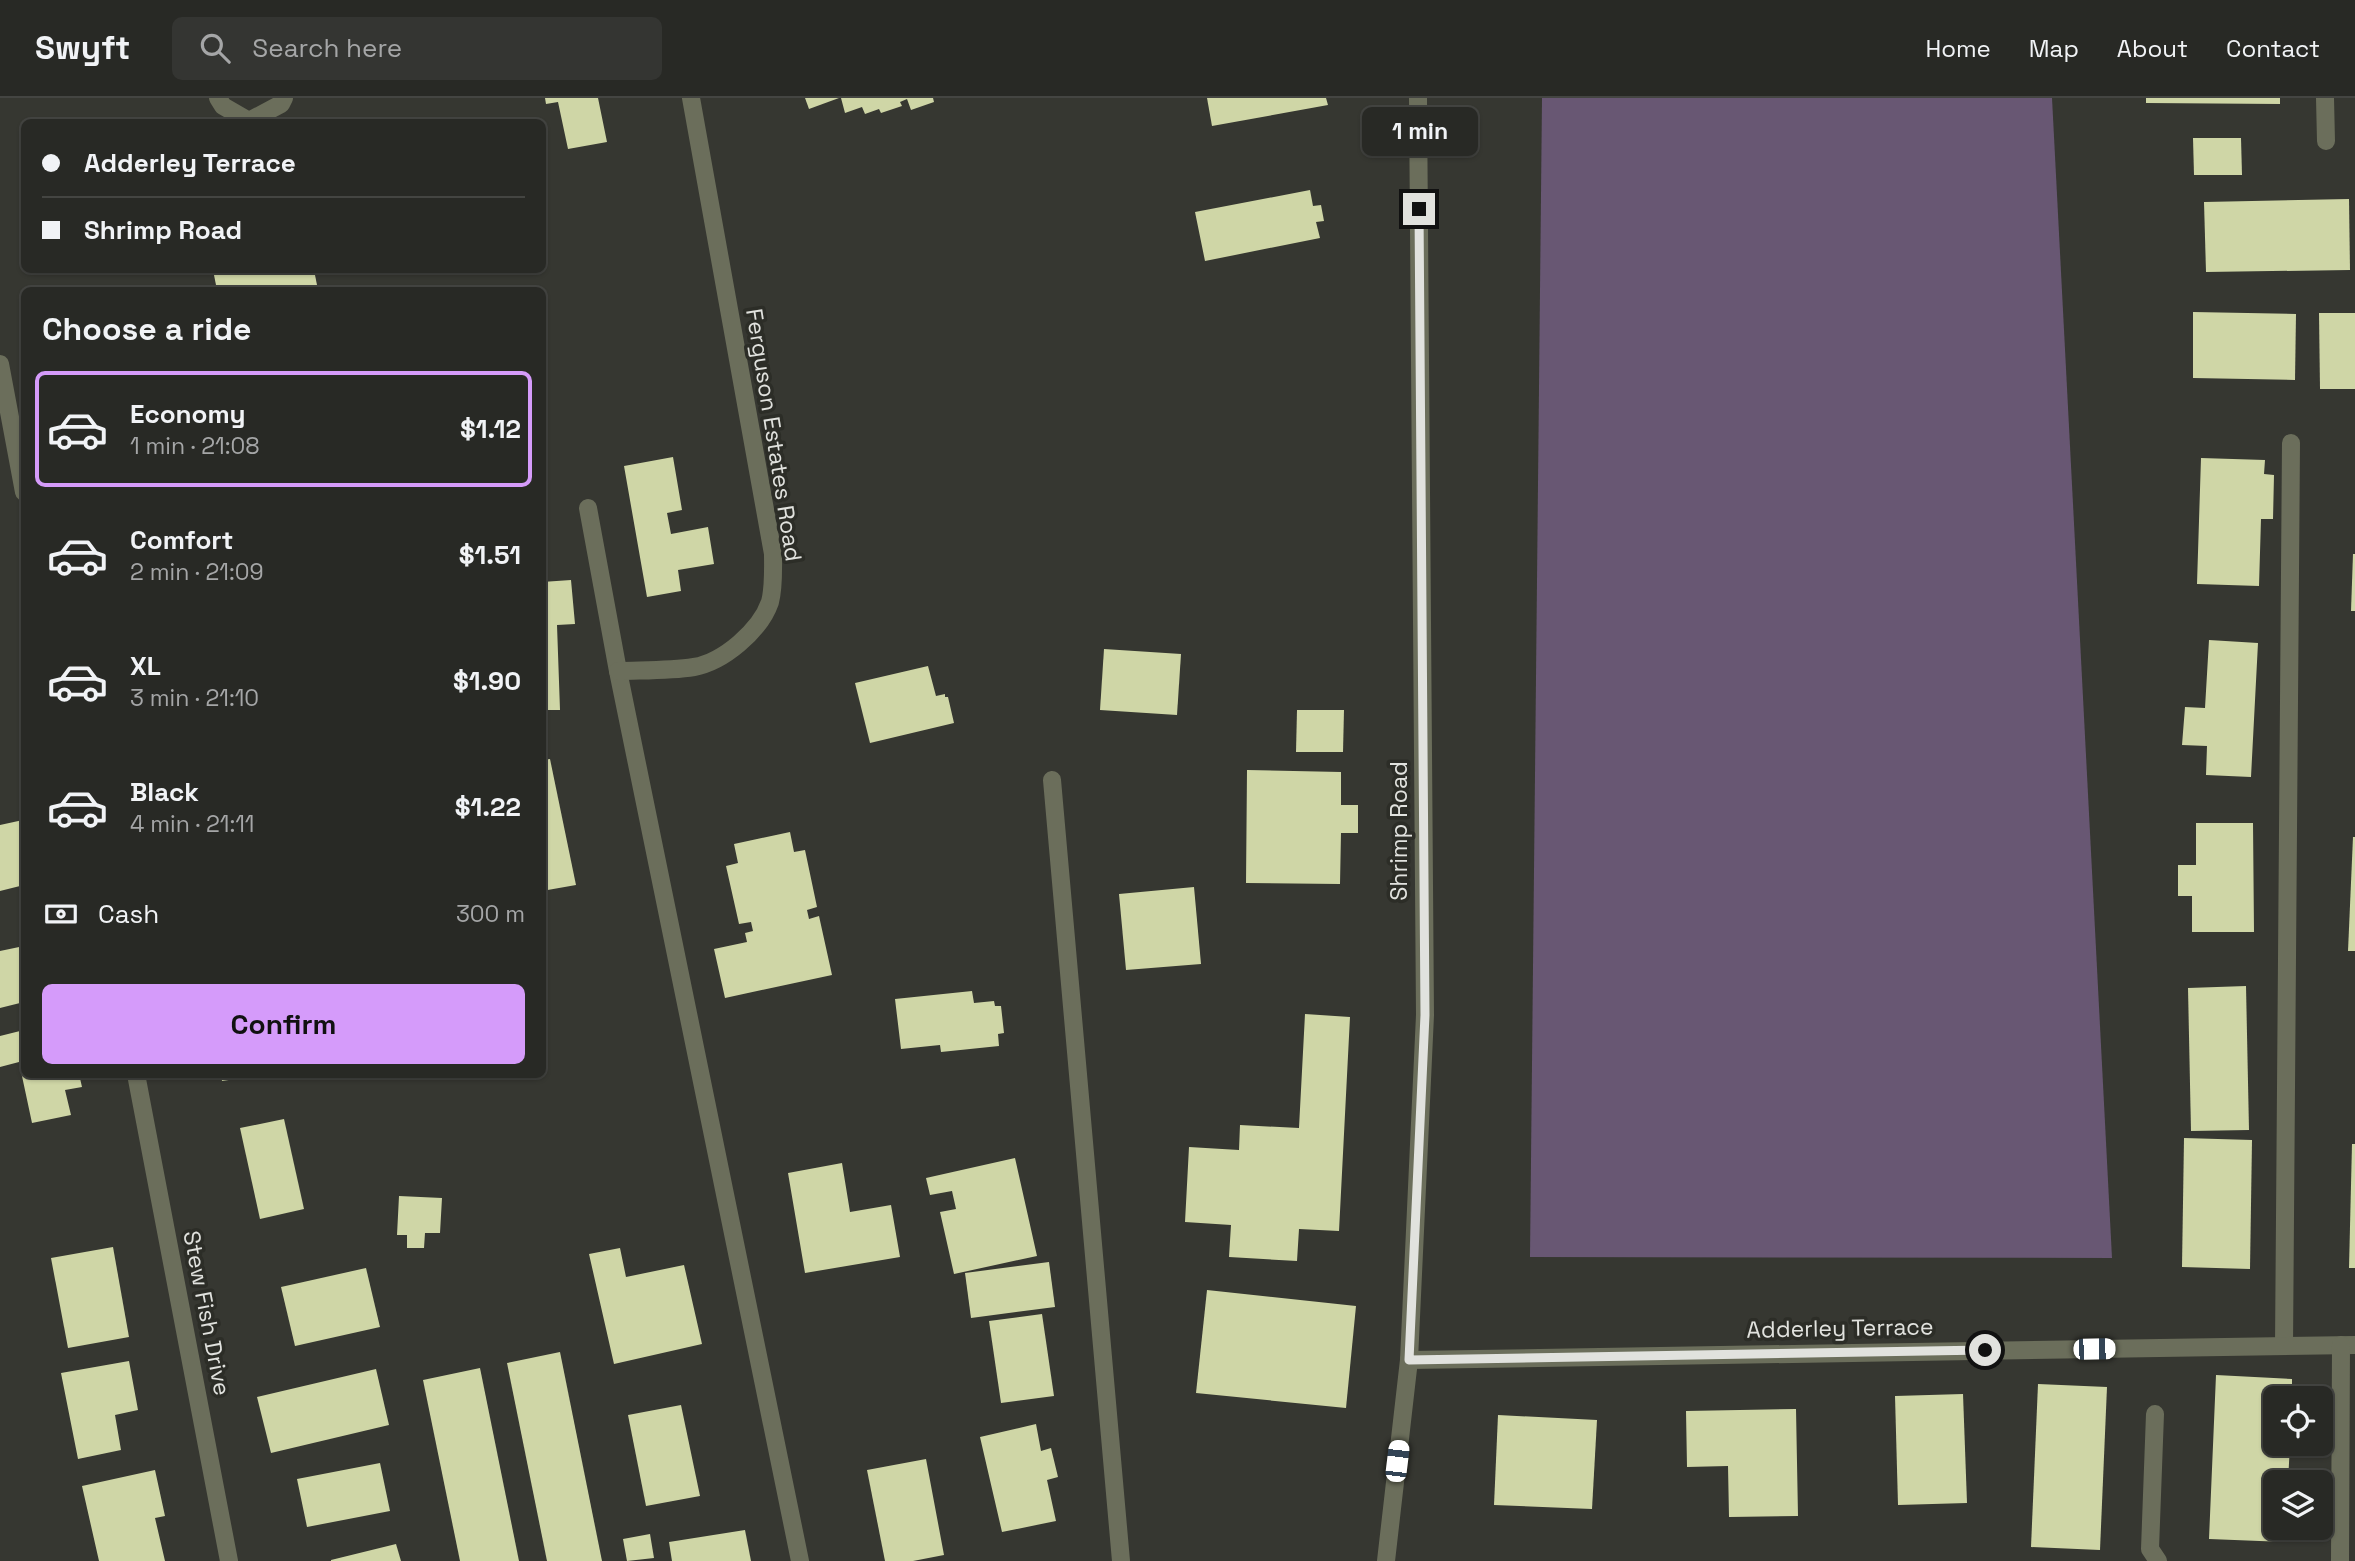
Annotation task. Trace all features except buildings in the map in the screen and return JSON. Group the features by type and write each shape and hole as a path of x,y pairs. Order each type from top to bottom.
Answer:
{"street":[{"path":"218,98 223,106 246,119"},
{"path":"253,119 281,104 284,98"},
{"name":"Ferguson Estates Road","path":"618,671 696,667 733,648 748,636 761,620 770,602 773,580 773,554 691,98"},
{"name":"Shrimp Road","path":"1386,1561 1409,1360 1425,1015 1418,98"},
{"path":"2325,98 2326,141"},
{"path":"0,364 21,476"},
{"path":"2284,1346 2291,443"},
{"path":"588,508 618,671 800,1561"},
{"path":"1052,779 1121,1561"},
{"name":"Stew Fish Drive","path":"137,1078 229,1561"},
{"path":"2340,1561 2348,1345"},
{"name":"Adderley Terrace","path":"1409,1360 2348,1345"},
{"path":"2155,1414 2150,1549 2158,1561"}],"shaded area":[{"path":"1542,98 2052,98 2112,1258 1530,1257"}],"route":[{"path":"1419,209 1425,1015 1409,1360 1985,1350"}]}
